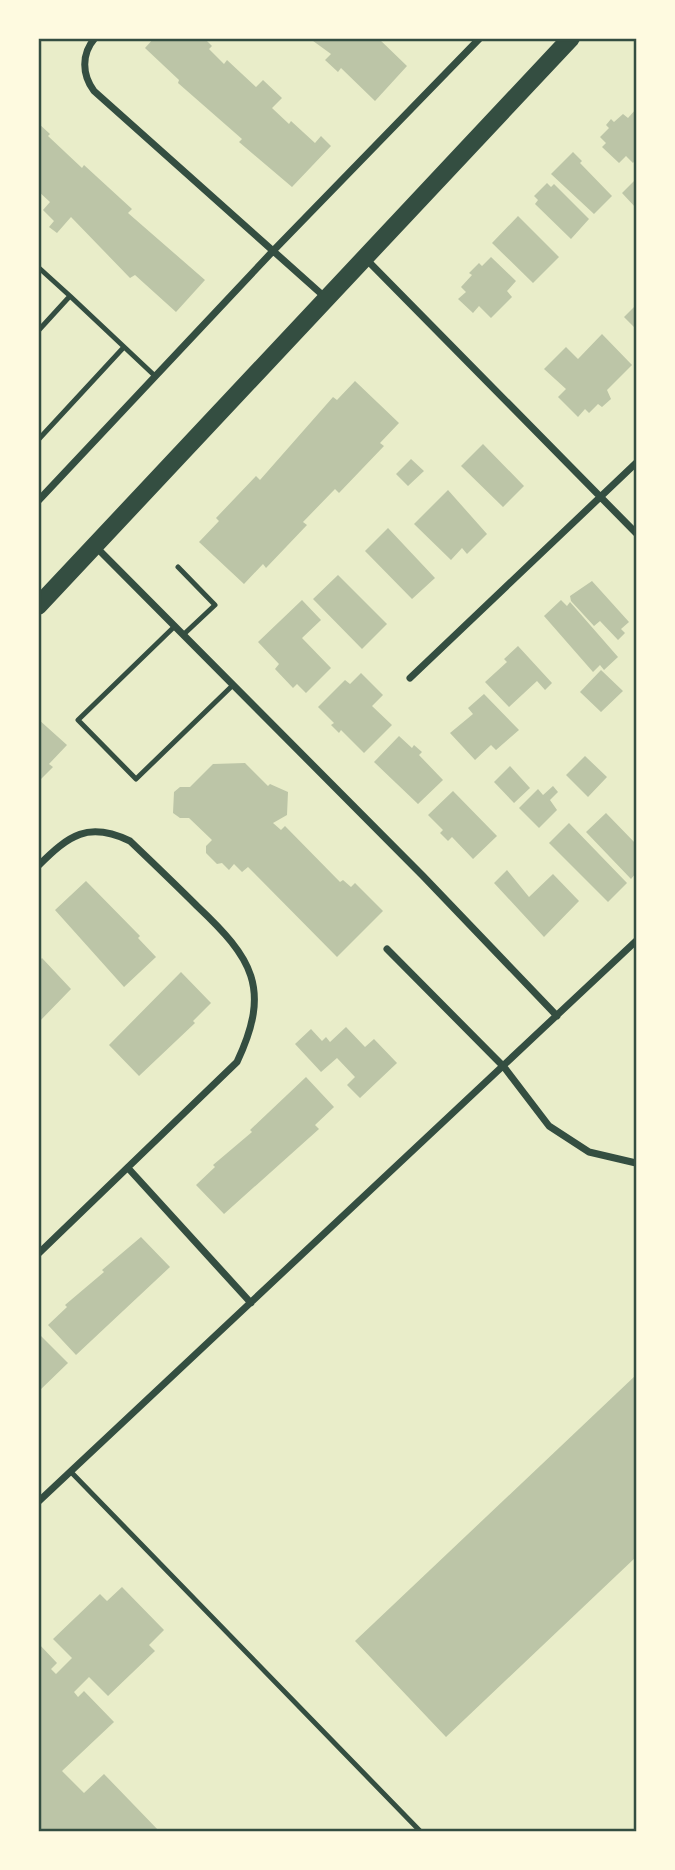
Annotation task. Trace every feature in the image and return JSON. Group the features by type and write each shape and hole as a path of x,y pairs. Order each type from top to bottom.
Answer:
{"main road":[{"path":"38,606 571,38"}],"street":[{"path":"95,38 85,54 84,70 94,91 328,300"},
{"path":"38,501 272,251 478,39"},
{"path":"366,259 636,533"},
{"path":"410,678 636,463"},
{"path":"95,547 557,1016"},
{"path":"38,866 71,836 93,831 113,833 130,841 234,941 250,976 255,1009 250,1034 237,1062 38,1254"},
{"path":"38,1502 636,941"},
{"path":"387,949 504,1067 549,1126 589,1152 636,1163"},
{"path":"128,1168 251,1303"}],"lane":[{"path":"38,267 155,376"},
{"path":"38,331 70,296"},
{"path":"38,440 124,347"},
{"path":"178,567 215,605 183,635"},
{"path":"175,626 78,720 136,779 233,685"},
{"path":"71,1472 421,1832"}],"building":[{"path":"154,38 204,38 212,46 209,49 224,64 227,60 256,87 263,80 282,98 272,108 289,124 291,121 315,143 321,136 331,146 292,187 239,142 242,139 178,83 179,80 145,48"},
{"path":"309,38 378,38 407,66 375,101 341,68 338,72 325,60 331,54"},
{"path":"636,109 636,159 633,163 626,156 619,163 602,147 606,143 600,137 609,128 606,125 611,119 614,122 623,114 628,118"},
{"path":"38,123 82,168 84,165 132,209 128,213 205,280 176,312 135,275 130,278 71,217 57,233 49,227 54,221 43,210 50,202 38,191"},
{"path":"573,152 612,196 594,214 551,174"},
{"path":"636,179 636,208 622,193"},
{"path":"547,183 551,187 554,184 589,219 571,239 535,204 538,200 534,196"},
{"path":"518,216 559,257 533,283 492,243"},
{"path":"491,257 516,281 507,291 512,297 491,318 479,306 473,313 458,299 466,292 461,287 472,275 469,273 479,263 482,266"},
{"path":"636,305 636,329 624,317"},
{"path":"602,334 632,365 607,390 611,399 602,407 598,404 589,413 585,409 578,417 558,397 566,389 544,369 566,347 578,359"},
{"path":"355,381 399,423 380,443 384,446 339,493 335,489 303,522 307,525 266,568 263,564 244,584 199,542 219,521 216,518 256,476 260,480 333,397 337,400"},
{"path":"483,444 524,486 503,507 461,466"},
{"path":"411,459 424,471 408,486 396,474"},
{"path":"448,490 487,534 467,554 462,548 451,560 414,524"},
{"path":"388,528 435,578 412,599 365,551"},
{"path":"338,575 387,624 362,649 313,599"},
{"path":"592,581 629,622 621,629 625,633 618,640 600,621 594,626 571,601 570,596"},
{"path":"302,600 321,620 302,638 331,668 306,693 297,684 293,688 275,669 279,664 258,642"},
{"path":"561,600 567,606 570,602 618,657 604,670 600,665 593,672 544,616"},
{"path":"518,646 552,683 545,690 537,681 509,707 485,682 507,662 504,659"},
{"path":"601,670 623,691 601,712 580,692"},
{"path":"361,673 383,695 372,706 392,725 364,753 341,730 339,733 331,725 334,723 318,707 345,680 350,684"},
{"path":"484,694 519,730 496,750 491,745 475,760 450,733 473,714 468,708"},
{"path":"38,719 67,745 49,764 53,767 38,782"},
{"path":"399,736 412,748 414,745 422,752 419,755 443,780 418,804 374,762"},
{"path":"585,756 607,777 588,797 566,775"},
{"path":"245,763 268,786 270,784 288,792 287,815 273,823 281,830 285,826 340,882 343,880 351,887 355,883 383,911 337,957 248,867 242,872 234,864 229,870 222,863 217,864 206,853 206,846 212,840 189,818 180,818 173,813 174,792 180,787 190,787 213,764"},
{"path":"510,766 530,788 514,803 494,782"},
{"path":"553,786 558,792 550,800 557,810 539,828 519,808 538,789 543,795"},
{"path":"453,791 497,836 473,859 452,837 448,841 440,833 443,830 428,815"},
{"path":"606,813 636,844 636,873 631,879 586,832"},
{"path":"569,823 627,883 608,902 549,843"},
{"path":"507,870 529,897 553,874 579,901 544,937 494,883"},
{"path":"86,881 140,936 138,938 156,957 124,987 55,910"},
{"path":"42,958 71,989 38,1023 38,962"},
{"path":"181,972 211,1003 193,1021 195,1023 139,1076 109,1045"},
{"path":"346,1027 365,1047 374,1039 397,1063 360,1098 347,1085 355,1077 337,1058 321,1072 295,1044 311,1029 322,1041 326,1037 330,1042"},
{"path":"306,1077 334,1107 315,1125 319,1129 224,1214 196,1185 215,1167 213,1165 252,1132 250,1130"},
{"path":"141,1237 170,1267 76,1355 48,1325 67,1307 65,1305"},
{"path":"38,1333 68,1363 38,1392"},
{"path":"636,1375 636,1557 446,1737 355,1641"},
{"path":"122,1587 164,1630 149,1645 155,1651 108,1696 89,1677 74,1692 78,1697 84,1691 114,1722 62,1771 84,1793 104,1774 160,1832 38,1832 38,1643 57,1663 51,1669 56,1674 72,1658 53,1639 100,1594 107,1601"}]}
